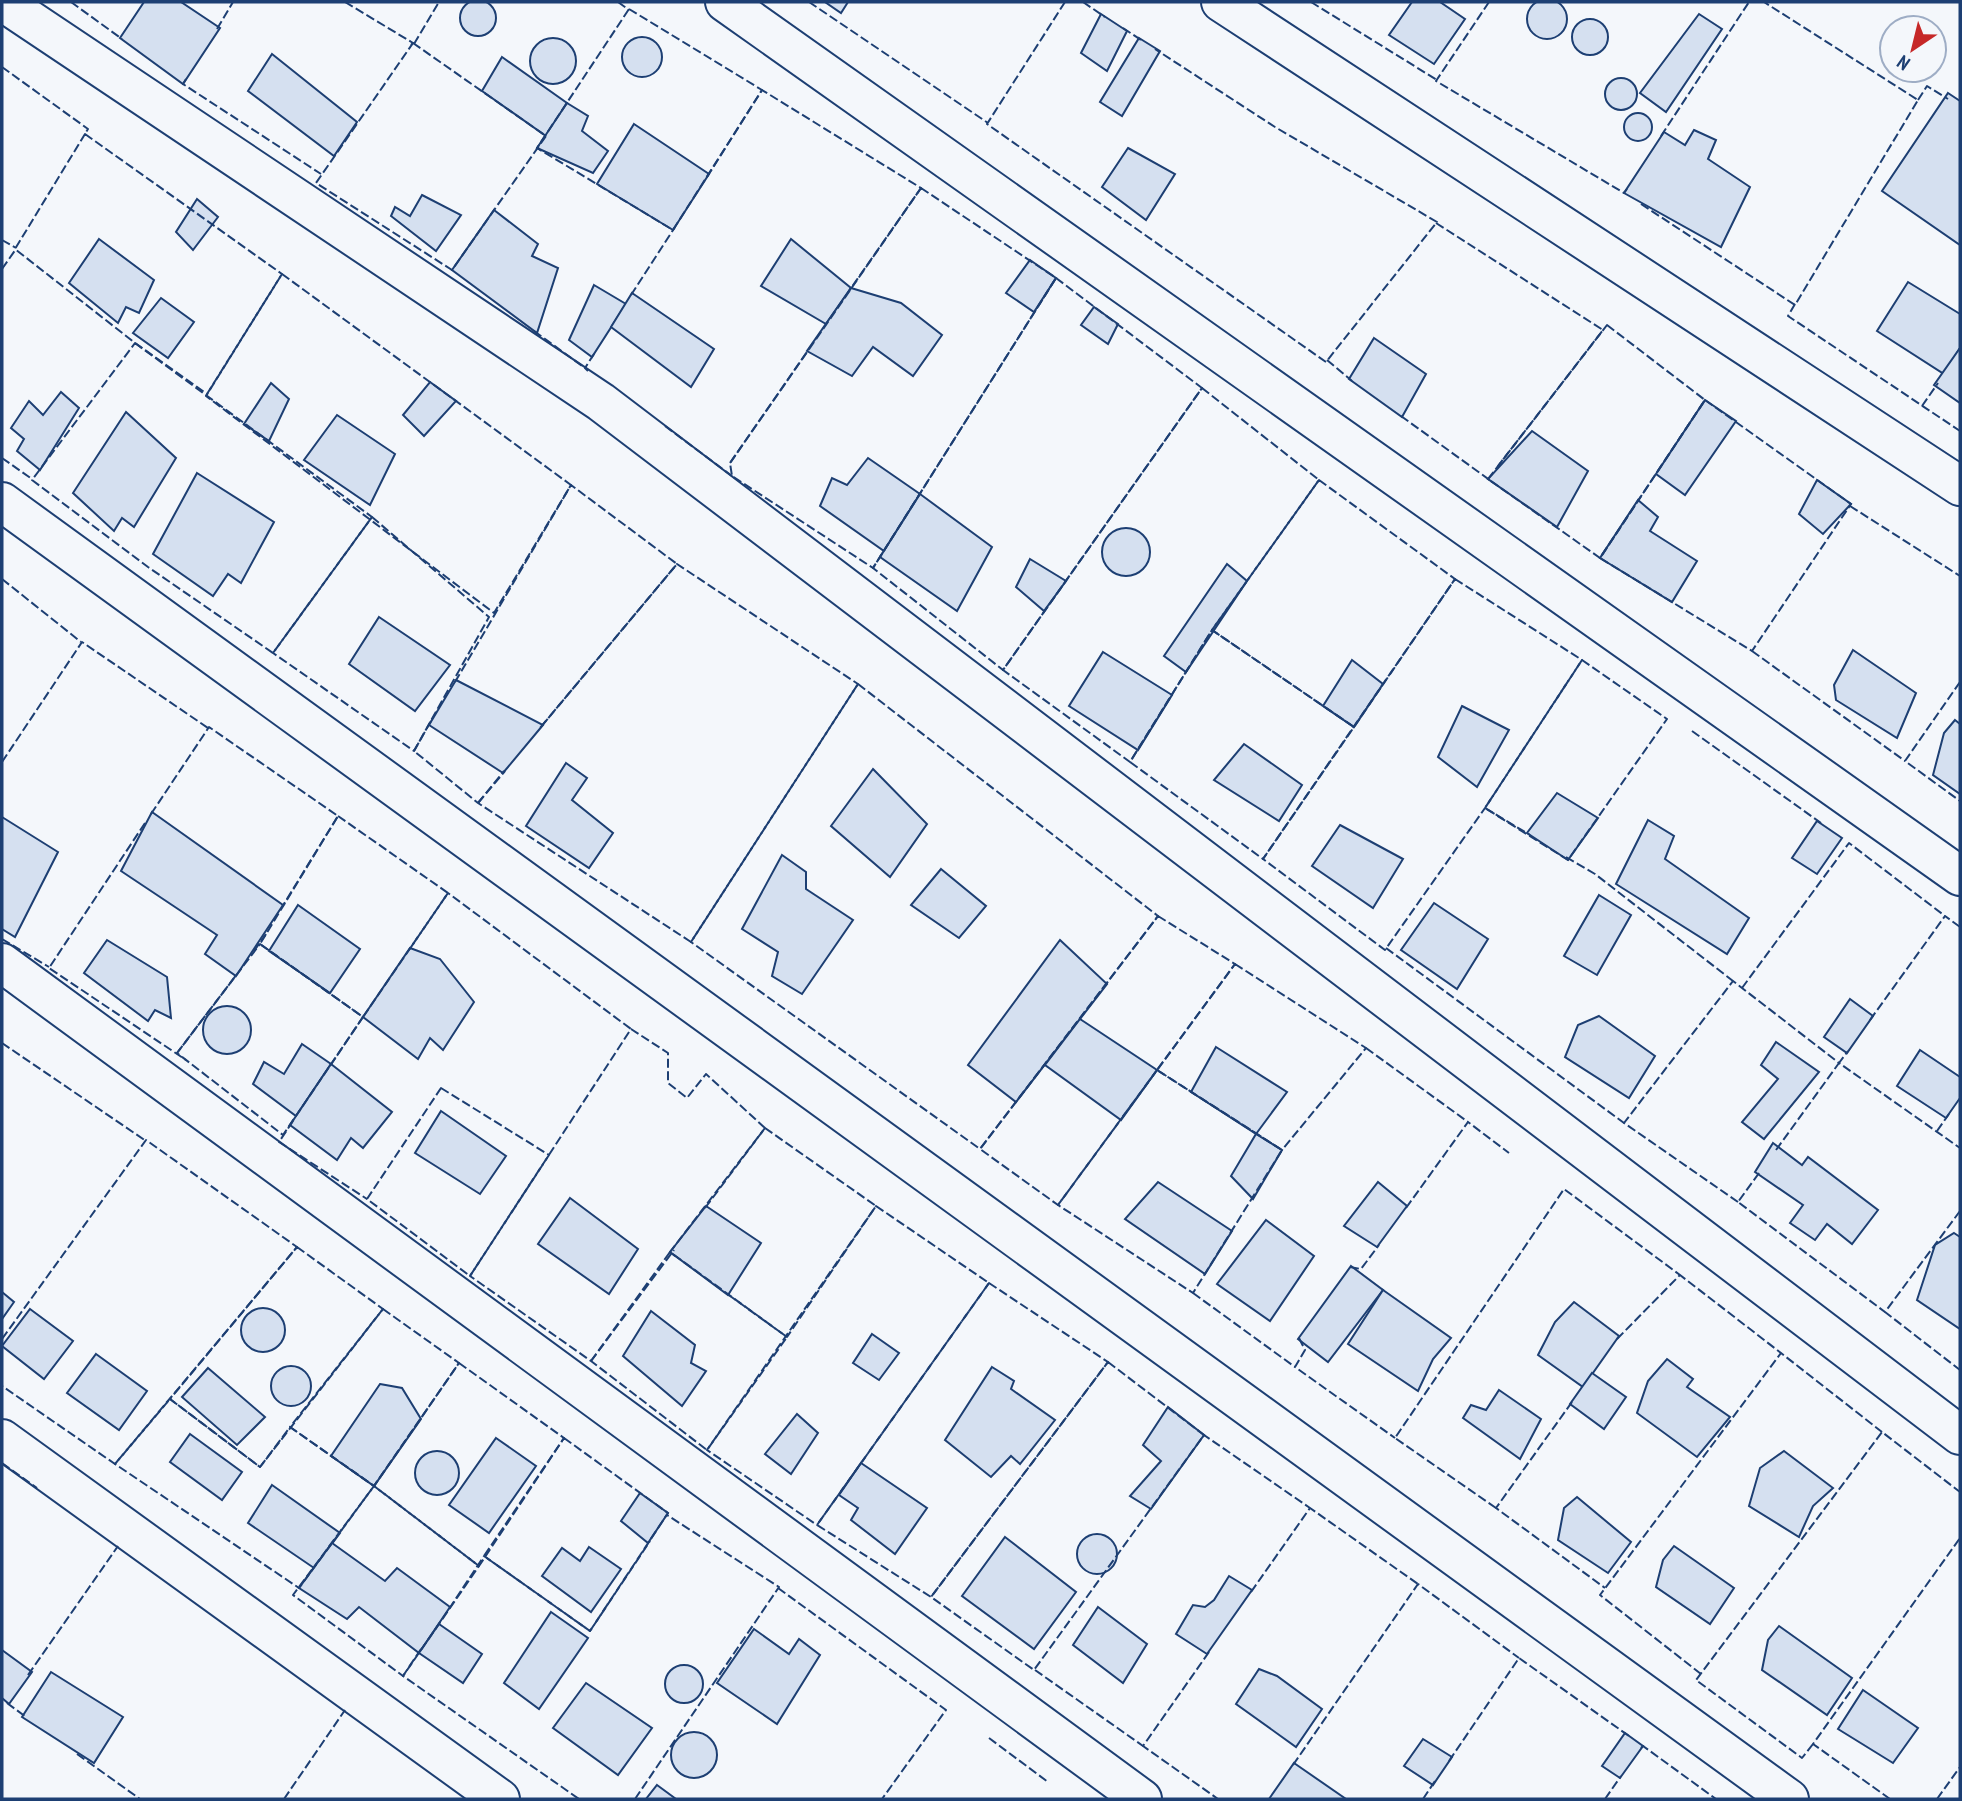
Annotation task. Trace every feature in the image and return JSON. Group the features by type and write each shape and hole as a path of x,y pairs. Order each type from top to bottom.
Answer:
{"street":[{"path":"3,2 601,402 1960,1435"},
{"path":"725,2 1960,876"},
{"path":"1221,2 1960,486"},
{"path":"2,502 1789,1799"},
{"path":"2,963 1142,1799"},
{"path":"2,1438 500,1799"}],"building":[{"path":"1547,-1 1561,5 1567,19 1561,33 1547,39 1533,33 1527,19 1533,5"},
{"path":"478,0 491,5 496,18 491,31 478,36 465,31 460,18 465,5"},
{"path":"144,2 181,2 220,28 183,84 120,38"},
{"path":"825,2 848,2 841,13"},
{"path":"1412,2 1440,2 1465,19 1434,64 1389,35"},
{"path":"1101,14 1127,31 1107,71 1081,53"},
{"path":"1699,14 1722,29 1666,112 1640,93"},
{"path":"1590,19 1603,24 1608,37 1603,50 1590,55 1577,50 1572,37 1577,24"},
{"path":"642,37 650,38 656,43 661,49 661,65 656,71 650,76 642,77 634,76 628,71 623,65 622,57 623,49 628,43 634,38"},
{"path":"553,38 569,45 576,61 569,77 553,84 537,77 530,61 537,45"},
{"path":"1139,38 1160,51 1122,116 1100,102"},
{"path":"272,54 357,122 334,156 248,91"},
{"path":"502,57 567,103 546,136 482,91"},
{"path":"1621,78 1632,83 1637,94 1632,105 1621,110 1610,105 1605,94 1610,83"},
{"path":"1948,93 1960,101 1960,245 1882,191"},
{"path":"567,103 588,116 582,131 608,151 593,173 537,148"},
{"path":"1638,113 1648,117 1652,127 1648,137 1638,141 1628,137 1624,127 1628,117"},
{"path":"634,124 709,174 673,230 597,184"},
{"path":"1694,130 1716,140 1708,159 1750,187 1721,247 1624,193 1664,132 1685,145"},
{"path":"1128,148 1175,174 1146,220 1102,187"},
{"path":"422,195 461,215 436,251 391,216 395,207 410,216"},
{"path":"197,199 218,217 193,250 176,232"},
{"path":"494,210 538,244 532,256 558,268 537,333 452,270"},
{"path":"99,239 154,280 139,313 126,307 118,323 69,283"},
{"path":"791,239 851,288 826,324 761,286"},
{"path":"1030,260 1056,278 1034,312 1006,293"},
{"path":"1908,282 1960,314 1960,348 1944,374 1877,331"},
{"path":"594,285 626,304 592,357 569,340"},
{"path":"851,288 901,303 942,335 913,376 873,347 852,376 807,351"},
{"path":"632,293 714,349 691,387 611,327"},
{"path":"161,298 194,322 168,358 133,333"},
{"path":"1094,307 1118,324 1108,344 1081,325"},
{"path":"1374,338 1426,374 1402,417 1349,379"},
{"path":"1960,348 1960,403 1934,385"},
{"path":"430,382 456,401 424,436 403,415"},
{"path":"271,383 289,399 269,441 244,424"},
{"path":"61,392 79,408 40,470 17,451 24,439 11,428 29,401 43,415"},
{"path":"1705,400 1736,421 1685,495 1656,474"},
{"path":"126,412 176,458 134,527 122,518 114,531 73,493"},
{"path":"337,415 395,454 370,505 304,460"},
{"path":"1532,431 1588,471 1557,527 1488,479"},
{"path":"868,458 920,494 884,551 820,506 832,478 847,485"},
{"path":"197,473 274,522 241,583 228,574 213,596 153,554"},
{"path":"1817,480 1851,504 1823,534 1799,514"},
{"path":"920,494 992,547 957,611 880,557"},
{"path":"1638,500 1658,517 1650,531 1697,561 1672,602 1600,558"},
{"path":"1126,528 1143,535 1150,552 1143,569 1126,576 1109,569 1102,552 1109,535"},
{"path":"1030,559 1066,581 1044,611 1016,587"},
{"path":"1227,564 1247,581 1186,672 1164,656"},
{"path":"379,617 450,665 415,711 349,664"},
{"path":"1853,650 1916,693 1897,738 1836,700 1834,685"},
{"path":"1103,652 1172,695 1138,750 1069,706"},
{"path":"1352,660 1383,684 1354,727 1323,706"},
{"path":"456,680 543,725 503,773 429,725"},
{"path":"1462,706 1509,730 1477,787 1438,757"},
{"path":"1955,720 1960,724 1960,794 1933,775 1944,733"},
{"path":"1244,744 1302,785 1279,821 1214,780"},
{"path":"566,763 587,778 572,800 613,833 589,868 526,826"},
{"path":"873,769 927,824 890,877 831,826"},
{"path":"1557,793 1598,818 1568,860 1527,833"},
{"path":"152,812 283,905 236,976 205,954 217,935 121,871"},
{"path":"2,817 58,852 15,937 2,929"},
{"path":"1648,820 1674,836 1665,859 1749,918 1727,954 1616,884"},
{"path":"1817,821 1842,838 1817,874 1792,858"},
{"path":"1340,825 1403,859 1373,908 1312,866"},
{"path":"782,855 806,872 806,889 853,920 802,994 772,976 778,952 742,929"},
{"path":"941,869 986,906 959,938 911,905"},
{"path":"1599,895 1631,915 1597,975 1564,956"},
{"path":"1434,903 1488,939 1457,989 1401,950"},
{"path":"298,905 360,949 330,993 269,951"},
{"path":"107,940 167,977 171,1018 155,1010 148,1021 84,973"},
{"path":"1060,940 1107,984 1016,1102 968,1065"},
{"path":"410,948 440,959 474,1002 443,1050 430,1038 418,1059 363,1017"},
{"path":"1850,999 1873,1016 1847,1053 1824,1037"},
{"path":"227,1006 244,1013 251,1030 244,1047 227,1054 210,1047 203,1030 210,1013"},
{"path":"1599,1016 1655,1056 1629,1098 1565,1057 1578,1025"},
{"path":"1080,1019 1157,1070 1121,1120 1045,1065"},
{"path":"1776,1042 1819,1072 1764,1139 1742,1122 1778,1079 1761,1065"},
{"path":"302,1044 331,1064 296,1116 253,1084 264,1062 284,1074"},
{"path":"1216,1047 1287,1092 1256,1134 1191,1092"},
{"path":"1920,1050 1960,1077 1960,1098 1946,1118 1897,1086"},
{"path":"331,1064 392,1112 363,1148 351,1138 337,1160 290,1125"},
{"path":"441,1111 506,1156 480,1194 415,1153"},
{"path":"1256,1134 1282,1150 1253,1199 1231,1176"},
{"path":"1773,1143 1802,1165 1808,1157 1878,1210 1852,1244 1827,1224 1815,1240 1790,1223 1803,1205 1755,1172"},
{"path":"1158,1182 1232,1231 1205,1274 1125,1219"},
{"path":"1378,1182 1407,1206 1377,1247 1344,1226"},
{"path":"570,1198 638,1249 609,1294 538,1244"},
{"path":"706,1206 761,1243 728,1295 670,1252"},
{"path":"1266,1220 1314,1256 1270,1321 1217,1284"},
{"path":"1954,1233 1960,1237 1960,1329 1917,1300 1935,1245"},
{"path":"1351,1266 1383,1290 1328,1362 1298,1339"},
{"path":"1383,1290 1451,1338 1433,1359 1418,1391 1348,1344"},
{"path":"2,1292 14,1302 2,1319"},
{"path":"1574,1302 1619,1336 1583,1387 1538,1355 1555,1322"},
{"path":"263,1308 278,1315 285,1330 278,1345 263,1352 248,1345 241,1330 248,1315"},
{"path":"30,1309 73,1341 44,1379 2,1346"},
{"path":"651,1311 695,1345 691,1363 706,1371 682,1406 623,1356"},
{"path":"872,1334 899,1353 879,1380 853,1363"},
{"path":"96,1354 147,1391 119,1430 67,1393"},
{"path":"1667,1359 1693,1379 1687,1387 1730,1417 1697,1457 1637,1413 1648,1381"},
{"path":"291,1366 305,1372 311,1386 305,1400 291,1406 277,1400 271,1386 277,1372"},
{"path":"992,1367 1014,1381 1011,1389 1055,1420 1020,1464 1011,1456 991,1477 945,1440"},
{"path":"208,1368 265,1417 237,1445 182,1397"},
{"path":"1592,1373 1626,1397 1604,1429 1570,1404"},
{"path":"380,1384 402,1388 421,1419 374,1486 331,1456"},
{"path":"1499,1390 1541,1419 1520,1459 1463,1418 1471,1405 1486,1410"},
{"path":"1168,1407 1204,1435 1151,1509 1130,1496 1161,1461 1143,1445"},
{"path":"797,1414 818,1433 791,1474 765,1454"},
{"path":"190,1434 242,1472 222,1500 170,1462"},
{"path":"496,1438 536,1466 489,1533 449,1505"},
{"path":"437,1451 452,1458 459,1473 452,1488 437,1495 422,1488 415,1473 422,1458"},
{"path":"1784,1451 1833,1488 1813,1506 1799,1537 1749,1506 1760,1468"},
{"path":"861,1463 927,1508 895,1554 851,1520 858,1508 839,1495"},
{"path":"272,1485 340,1533 314,1568 248,1523"},
{"path":"640,1493 668,1513 648,1543 621,1521"},
{"path":"1577,1497 1631,1542 1608,1573 1558,1540 1564,1508"},
{"path":"1097,1534 1105,1535 1111,1540 1116,1546 1116,1562 1111,1568 1105,1573 1097,1574 1089,1573 1083,1568 1078,1562 1077,1554 1078,1546 1083,1540 1089,1535"},
{"path":"1005,1537 1076,1592 1034,1649 962,1596"},
{"path":"332,1543 385,1581 397,1568 450,1607 419,1653 359,1607 347,1619 299,1588"},
{"path":"1674,1546 1734,1588 1710,1624 1656,1587 1663,1560"},
{"path":"589,1547 621,1569 591,1612 542,1576 562,1548 580,1561"},
{"path":"1229,1576 1252,1590 1207,1654 1176,1634 1193,1605 1205,1607 1214,1600"},
{"path":"1098,1607 1147,1644 1123,1683 1073,1645"},
{"path":"551,1612 588,1638 539,1709 504,1683"},
{"path":"439,1624 482,1654 463,1683 419,1653"},
{"path":"1779,1626 1852,1678 1827,1715 1762,1670 1768,1640"},
{"path":"754,1629 789,1654 799,1639 820,1655 777,1724 717,1683"},
{"path":"2,1650 32,1672 9,1704 2,1698"},
{"path":"684,1665 698,1670 703,1684 698,1698 684,1703 670,1698 665,1684 670,1670"},
{"path":"1259,1669 1277,1676 1322,1709 1296,1747 1236,1704"},
{"path":"51,1672 123,1717 94,1763 22,1717"},
{"path":"586,1683 652,1728 618,1775 553,1728"},
{"path":"1863,1690 1918,1728 1893,1763 1838,1729"},
{"path":"694,1732 710,1739 717,1755 710,1771 694,1778 678,1771 671,1755 678,1739"},
{"path":"1625,1733 1643,1746 1620,1778 1602,1766"},
{"path":"1423,1739 1452,1757 1433,1785 1404,1766"},
{"path":"1294,1763 1346,1799 1269,1799"},
{"path":"657,1785 676,1799 646,1799"}],"fence":[{"path":"71,2 122,39"},
{"path":"217,29 233,2"},
{"path":"345,2 413,43 411,45"},
{"path":"414,44 439,2"},
{"path":"618,2 629,10"},
{"path":"809,2 988,123"},
{"path":"1065,2 987,124 1326,362 1437,222 1275,127 1155,49"},
{"path":"1083,2 1105,17"},
{"path":"1311,2 1437,80"},
{"path":"1489,2 1436,81 1624,193 1627,189"},
{"path":"1661,136 1749,2"},
{"path":"1641,204 1795,305 1918,100 1764,2"},
{"path":"629,9 762,90 673,230 537,148 629,9"},
{"path":"1123,28 1141,40"},
{"path":"413,43 546,136 452,270 316,183 413,43"},
{"path":"2,67 88,129 85,134"},
{"path":"186,79 183,84 321,174"},
{"path":"1918,100 1927,86 1948,99"},
{"path":"707,177 762,90 921,188 849,291"},
{"path":"85,134 282,274 207,394 135,343 15,249 85,134"},
{"path":"921,188 1056,278 873,568 732,476 730,463 921,188"},
{"path":"1436,223 1603,330 1498,466"},
{"path":"631,295 675,227"},
{"path":"2,240 16,248"},
{"path":"2,269 16,249"},
{"path":"282,274 571,485 494,613 206,396 282,274"},
{"path":"1056,278 1202,388 1003,670 873,568 1056,278"},
{"path":"1795,304 1788,316 1960,431"},
{"path":"1607,325 1705,400 1600,558 1488,479 1607,325"},
{"path":"534,331 585,368"},
{"path":"135,343 372,517 273,653 148,567 32,480 135,343"},
{"path":"730,463 809,349"},
{"path":"588,371 585,368 594,354"},
{"path":"1327,360 1352,381"},
{"path":"1922,406 1938,383"},
{"path":"1202,388 1319,480 1212,630 1130,762 1003,670 1202,388"},
{"path":"1705,400 1851,504 1752,651 1600,558 1705,400"},
{"path":"1401,416 1491,481"},
{"path":"665,426 732,476"},
{"path":"2,458 32,479"},
{"path":"1319,480 1455,579 1354,727 1212,630 1319,480"},
{"path":"455,682 571,485 677,564 540,728"},
{"path":"1850,506 1960,576"},
{"path":"372,517 489,617 414,751 273,653 372,517"},
{"path":"431,721 414,751 478,803 691,942 858,684 677,564 540,728"},
{"path":"2,579 81,642"},
{"path":"1455,579 1582,660 1485,808 1385,950 1263,859 1455,579"},
{"path":"1212,630 1354,727 1263,859 1130,762 1212,630"},
{"path":"2,762 82,642 208,728"},
{"path":"1752,651 1905,761"},
{"path":"1582,660 1667,719 1568,860 1485,808 1582,660"},
{"path":"1960,682 1905,761 1960,801"},
{"path":"858,684 1158,916 980,1149 691,942 858,684"},
{"path":"151,814 209,727 338,816 282,907"},
{"path":"1692,731 1821,823"},
{"path":"478,803 504,771"},
{"path":"478,803 505,771"},
{"path":"1485,808 1530,835"},
{"path":"338,816 448,893 363,1017 260,944 338,816"},
{"path":"145,823 49,968 186,1060"},
{"path":"1742,988 1849,843 1945,916"},
{"path":"1566,857 1595,874 1733,981"},
{"path":"409,950 448,893 631,1029"},
{"path":"1158,916 1235,964 1058,1205 980,1149 1158,916"},
{"path":"1870,1020 1945,916 1960,927"},
{"path":"254,951 266,934"},
{"path":"2,939 49,967"},
{"path":"260,944 363,1017 283,1135 177,1053 260,944"},
{"path":"1386,948 1624,1123"},
{"path":"1235,964 1366,1048 1282,1150 1157,1070 1235,964"},
{"path":"177,1053 237,974"},
{"path":"1738,1202 1624,1123 1733,981 1839,1063 1848,1051"},
{"path":"330,1066 365,1014"},
{"path":"705,1208 765,1128 706,1074 687,1098 668,1083 668,1053 631,1029 470,1276 591,1361 707,1450 787,1337 726,1293"},
{"path":"2,1043 146,1141"},
{"path":"1366,1048 1468,1122"},
{"path":"1776,1150 1839,1063 1960,1148"},
{"path":"1157,1070 1282,1150 1193,1293 1058,1205 1157,1070"},
{"path":"441,1088 549,1155 470,1276 367,1199 441,1088"},
{"path":"1937,1131 1949,1114"},
{"path":"293,1121 279,1142 367,1199"},
{"path":"1406,1208 1468,1122 1509,1153"},
{"path":"765,1128 876,1206 787,1337 670,1252 765,1128"},
{"path":"2,1339 146,1140 297,1247 115,1464 2,1386"},
{"path":"1759,1173 1738,1202 1885,1312"},
{"path":"1496,1508 1395,1438 1564,1189 1680,1275"},
{"path":"876,1206 989,1283 817,1525 707,1450 876,1206"},
{"path":"1960,1211 1885,1312 1960,1370"},
{"path":"1350,1267 1361,1269 1379,1245"},
{"path":"297,1247 383,1309 260,1467 170,1399 297,1247"},
{"path":"591,1361 674,1250"},
{"path":"591,1361 670,1252 675,1256"},
{"path":"1617,1339 1680,1275 1781,1353"},
{"path":"989,1283 1108,1362 931,1597 817,1525 989,1283"},
{"path":"1193,1293 1295,1367"},
{"path":"383,1309 459,1363 374,1486 290,1427 383,1309"},
{"path":"1299,1338 1305,1350 1295,1367 1395,1438"},
{"path":"1701,1674 1600,1595 1781,1353 1882,1432"},
{"path":"1108,1362 1204,1435 1034,1670 931,1597 1108,1362"},
{"path":"459,1363 564,1438 479,1566 374,1486 459,1363"},
{"path":"170,1399 260,1467 290,1427 374,1486 299,1588 115,1464 170,1399"},
{"path":"1572,1402 1496,1508 1605,1588"},
{"path":"1813,1744 1802,1758 1696,1680 1882,1432 1960,1492"},
{"path":"1203,1437 1204,1435 1310,1508"},
{"path":"564,1438 668,1513 590,1631 484,1556 564,1438"},
{"path":"2,1463 37,1488"},
{"path":"374,1486 479,1566 403,1676 293,1595 374,1486"},
{"path":"1251,1592 1310,1508 1418,1584"},
{"path":"635,1799 779,1587 667,1515"},
{"path":"1890,1799 1813,1744 1960,1538"},
{"path":"449,1609 484,1556 590,1631 650,1541"},
{"path":"28,1675 118,1546"},
{"path":"1293,1765 1418,1584 1519,1658"},
{"path":"778,1588 946,1710 882,1799"},
{"path":"421,1649 403,1676 579,1799"},
{"path":"1209,1652 1143,1746 1218,1799"},
{"path":"1449,1761 1519,1658 1629,1736"},
{"path":"1035,1670 1143,1746"},
{"path":"7,1703 26,1717"},
{"path":"284,1799 345,1710"},
{"path":"989,1738 1048,1782"},
{"path":"1641,1748 1643,1746 1716,1799"},
{"path":"77,1754 140,1799"},
{"path":"1937,1799 1960,1767"},
{"path":"1605,1799 1621,1776"},
{"path":"1423,1799 1435,1781"}]}
